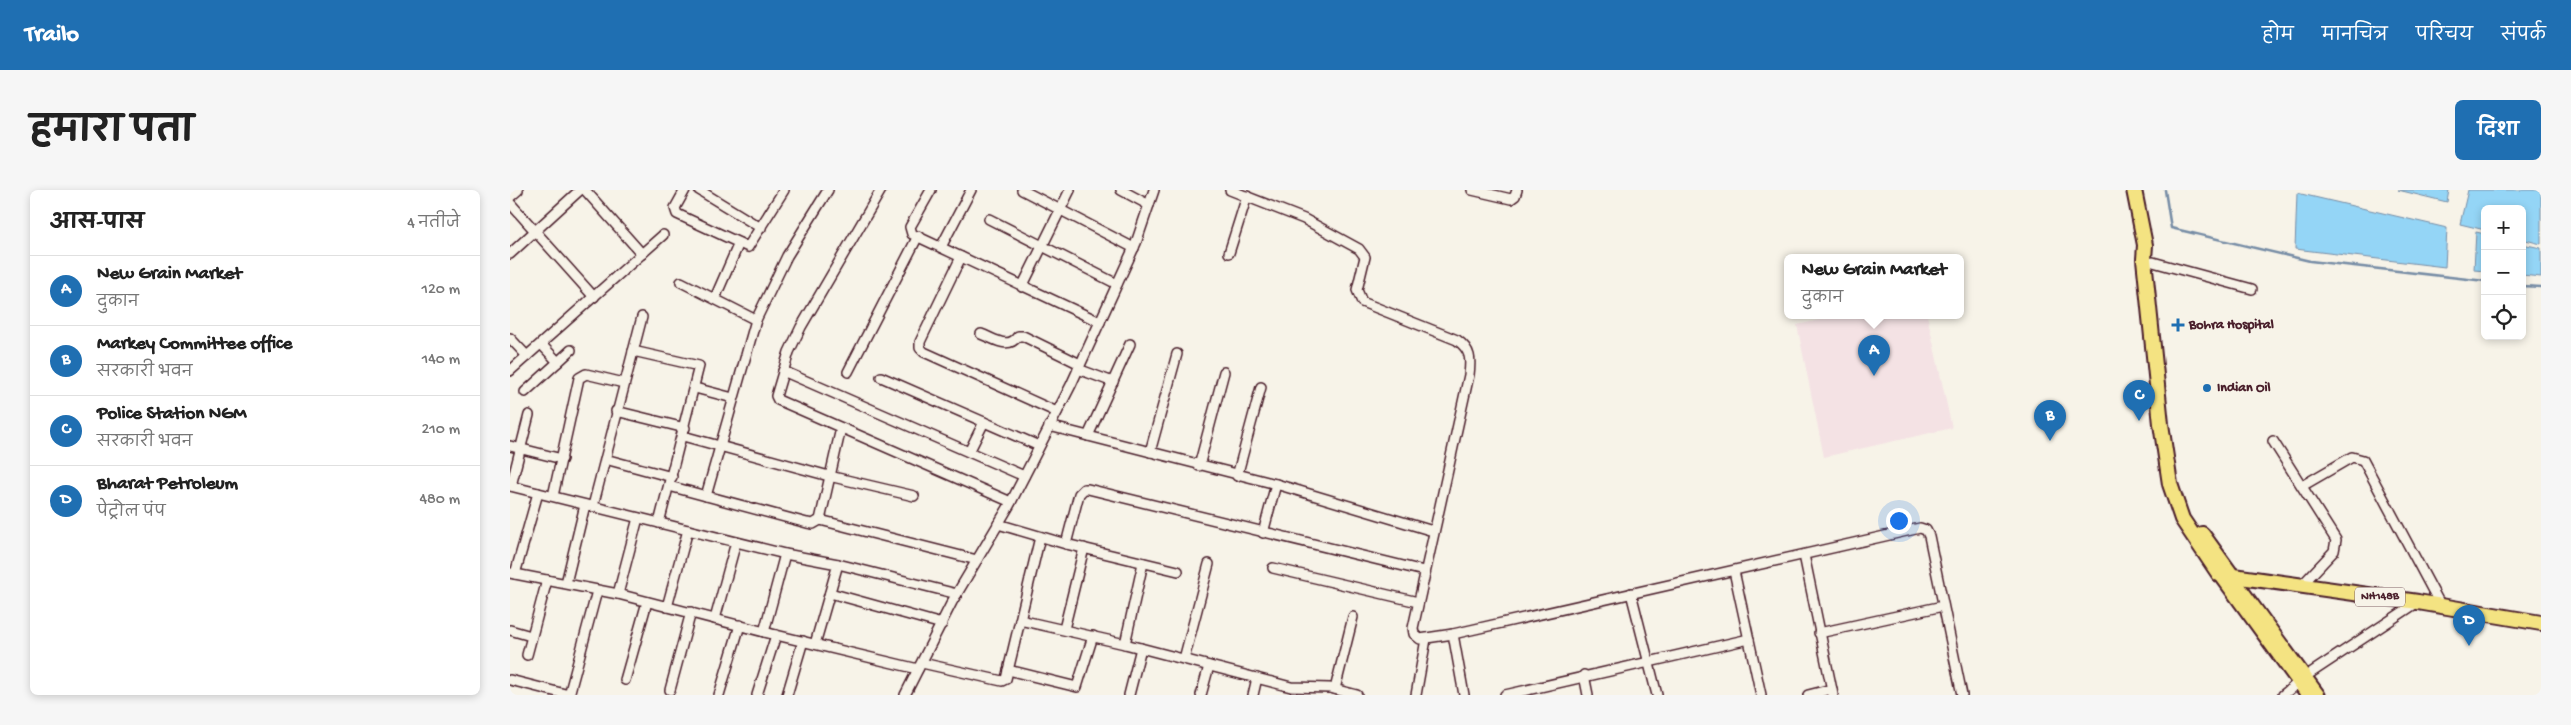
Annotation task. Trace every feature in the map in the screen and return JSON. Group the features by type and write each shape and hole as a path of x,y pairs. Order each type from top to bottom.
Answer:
{"highway":[{"path":"2134,190 2145,244 2153,262 2164,381 2178,482 2186,517 2234,577"},
{"path":"2145,244 2144,259 2161,424 2170,484 2186,517 2219,574"},
{"name":"NH148B","path":"2219,574 2418,602 2541,623"}],"main road":[{"path":"2219,574 2302,679 2319,695"},
{"path":"2234,577 2302,679 2307,695"}],"street":[{"path":"510,198 518,190"},
{"path":"585,190 642,254"},
{"path":"685,190 675,208 677,214 748,247 784,190"},
{"path":"699,190 761,228"},
{"path":"706,496 756,320 787,256 828,190"},
{"path":"882,190 800,327 783,371 776,396 780,402 1011,502"},
{"path":"931,190 910,227 912,234 1100,322"},
{"path":"941,248 972,190"},
{"path":"1022,190 1134,248"},
{"path":"1022,287 1070,190"},
{"path":"1121,190 1149,205"},
{"path":"905,695 958,594 1011,502 1057,412 1134,248 1154,190"},
{"path":"1230,190 1252,195 1304,219 1363,252 1365,257 1358,290 1362,302 1457,340 1466,346 1471,359 1469,375 1418,602 1414,634 1420,639 1453,634 1915,529 1926,530 1962,695"},
{"path":"1472,190 1511,199 1516,196 1517,190"},
{"path":"510,254 575,192"},
{"path":"1229,253 1252,195"},
{"path":"510,203 594,297"},
{"path":"989,219 1117,284"},
{"path":"510,371 663,235"},
{"path":"848,372 918,236"},
{"path":"715,298 739,243"},
{"path":"961,257 920,342 920,348 924,352 1057,412"},
{"path":"2153,262 2252,289"},
{"path":"681,282 756,320"},
{"path":"566,584 605,459 642,317"},
{"path":"981,334 1008,344 1013,342 1018,336 1022,336 1079,367 1113,382"},
{"path":"510,338 527,356"},
{"path":"541,344 558,362"},
{"path":"1088,436 1130,344"},
{"path":"525,392 572,350"},
{"path":"633,350 696,364 699,369 659,523"},
{"path":"1150,452 1177,354"},
{"path":"783,371 1024,476"},
{"path":"1199,466 1224,372"},
{"path":"554,496 582,374 624,383"},
{"path":"881,377 1040,446"},
{"path":"1237,476 1261,387"},
{"path":"695,388 733,398"},
{"path":"616,411 684,432 720,447 914,496"},
{"path":"529,415 510,486 785,554 838,564 958,594"},
{"path":"969,452 984,422"},
{"path":"1049,426 1237,476 1276,484 1433,531"},
{"path":"820,520 841,428"},
{"path":"2273,441 2334,535 2336,544 2334,551 2301,586"},
{"path":"510,446 562,459"},
{"path":"2302,486 2352,457 2363,460 2441,606"},
{"path":"605,459 670,481 706,496 807,523 813,524 820,520 977,560"},
{"path":"1263,534 1276,484"},
{"path":"1066,544 1080,494 1084,489 1424,572"},
{"path":"538,493 513,574 618,594 815,644 1002,681 1006,679 1040,537"},
{"path":"618,594 638,518"},
{"path":"998,524 1066,544 1178,571"},
{"path":"667,607 688,530"},
{"path":"715,619 736,542"},
{"path":"1064,629 1084,548"},
{"path":"764,632 785,554"},
{"path":"1804,555 1832,692 1808,695"},
{"path":"1125,644 1143,563"},
{"path":"815,644 838,564"},
{"path":"1184,660 1208,564"},
{"path":"1273,568 1418,602"},
{"path":"1734,571 1761,695"},
{"path":"527,655 546,580"},
{"path":"510,680 569,695 598,591"},
{"path":"830,593 942,624"},
{"path":"1632,593 1657,695"},
{"path":"625,680 647,602"},
{"path":"2283,695 2302,679 2418,602"},
{"path":"1819,633 1943,606"},
{"path":"670,690 690,612"},
{"path":"1335,689 1353,617"},
{"path":"1020,620 1141,648 1305,692 1335,689 1357,695"},
{"path":"719,695 740,626"},
{"path":"510,630 532,636"},
{"path":"1453,634 1464,695"},
{"path":"757,695 776,635"},
{"path":"1008,670 1077,687 1093,636"},
{"path":"1506,695 1584,675 1650,663 1749,638"},
{"path":"1416,695 1426,639"},
{"path":"786,695 803,641"},
{"path":"1129,695 1141,648"},
{"path":"1201,695 1209,666"},
{"path":"1584,675 1588,695"},
{"path":"1253,695 1257,678"}],"shaded area":[{"path":"1823,319 1928,319 1952,428 1824,457 1797,325"}],"water":[{"path":"2398,190 2449,190 2447,202"},
{"path":"2468,190 2541,190 2541,244 2526,240 2526,205 2481,205 2481,229 2460,224"},
{"path":"2297,193 2447,228 2445,267 2295,249"},
{"path":"2476,232 2481,233 2481,271 2474,270"},
{"path":"2526,245 2541,248 2541,277 2526,275"}],"waterway":[{"path":"2165,190 2171,228 2310,261 2481,281"},
{"path":"2526,286 2541,287"}],"place":[{"name":"Bohra Hospital","path":"2178,325"},
{"name":"New Grain Market","path":"1874,376"},
{"name":"Indian Oil","path":"2207,388"},
{"name":"Police Station NGM","path":"2139,421"},
{"name":"Markey Committee office","path":"2050,441"},
{"name":"Bharat Petroleum","path":"2469,646"}]}
